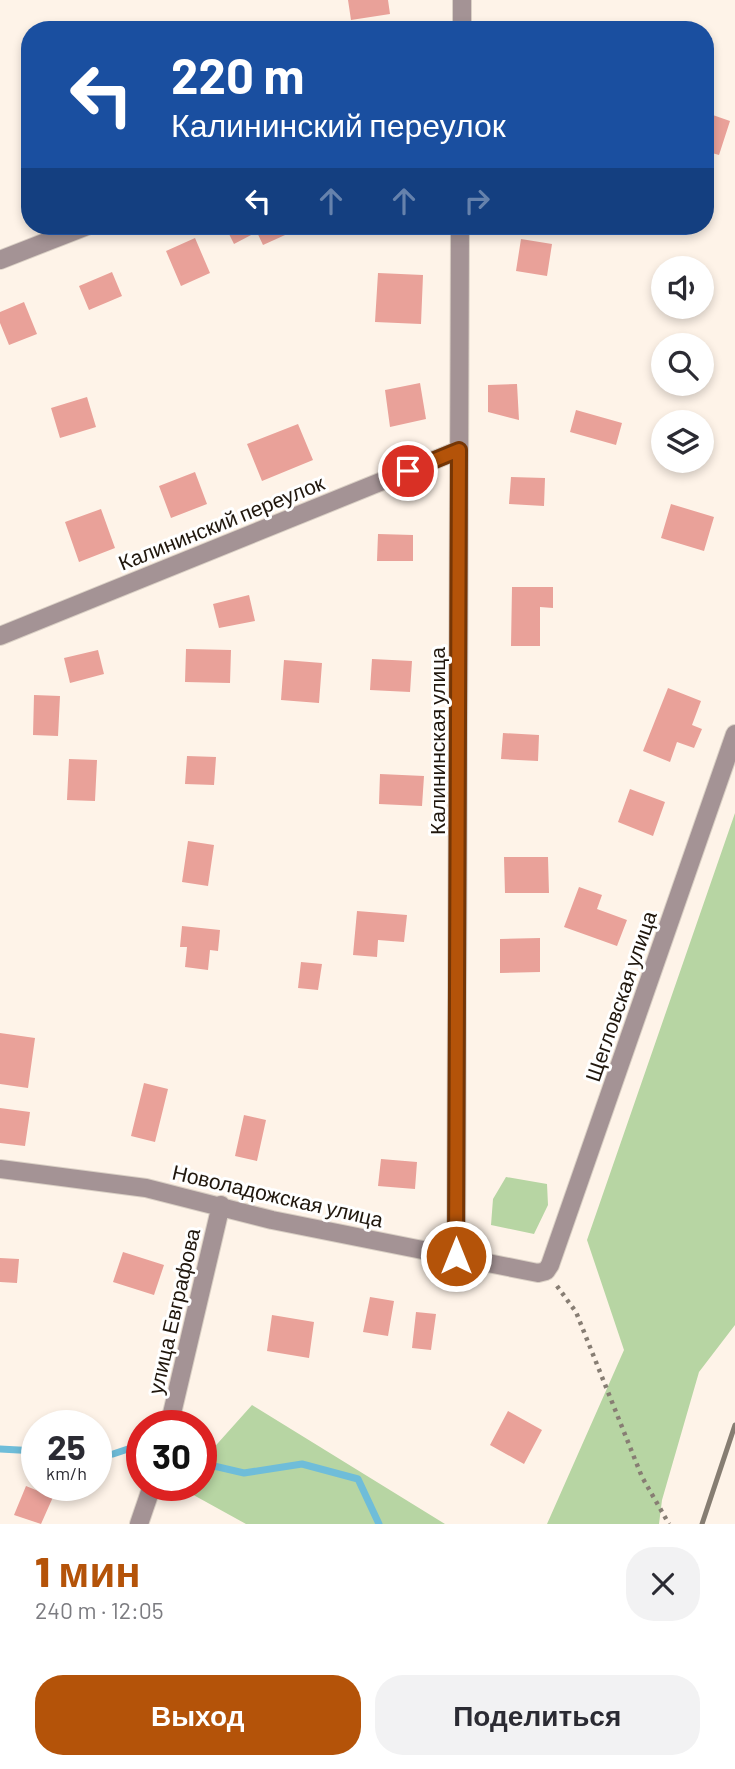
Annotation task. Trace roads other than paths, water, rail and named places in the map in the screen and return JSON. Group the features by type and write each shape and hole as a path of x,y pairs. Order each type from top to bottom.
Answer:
{"street":[{"path":"461,21 462,0"},
{"path":"0,260 64,235"},
{"name":"Калининская улица","path":"456,1256 460,235"},
{"name":"Калининский переулок","path":"0,636 459,450"},
{"name":"Щегловская улица","path":"546,1271 551,1265 735,734"},
{"name":"Новоладожская улица","path":"0,1169 105,1181 221,1205 259,1218 538,1273 546,1271"},
{"name":"улица Евграфова","path":"173,1410 221,1205"},
{"path":"139,1524 147,1501"}],"waterway":[{"path":"0,1449 21,1450"},
{"path":"112,1454 126,1450"},
{"path":"217,1467 244,1473 302,1464 358,1479 379,1524"}],"railway":[{"path":"702,1524 735,1425"}]}
